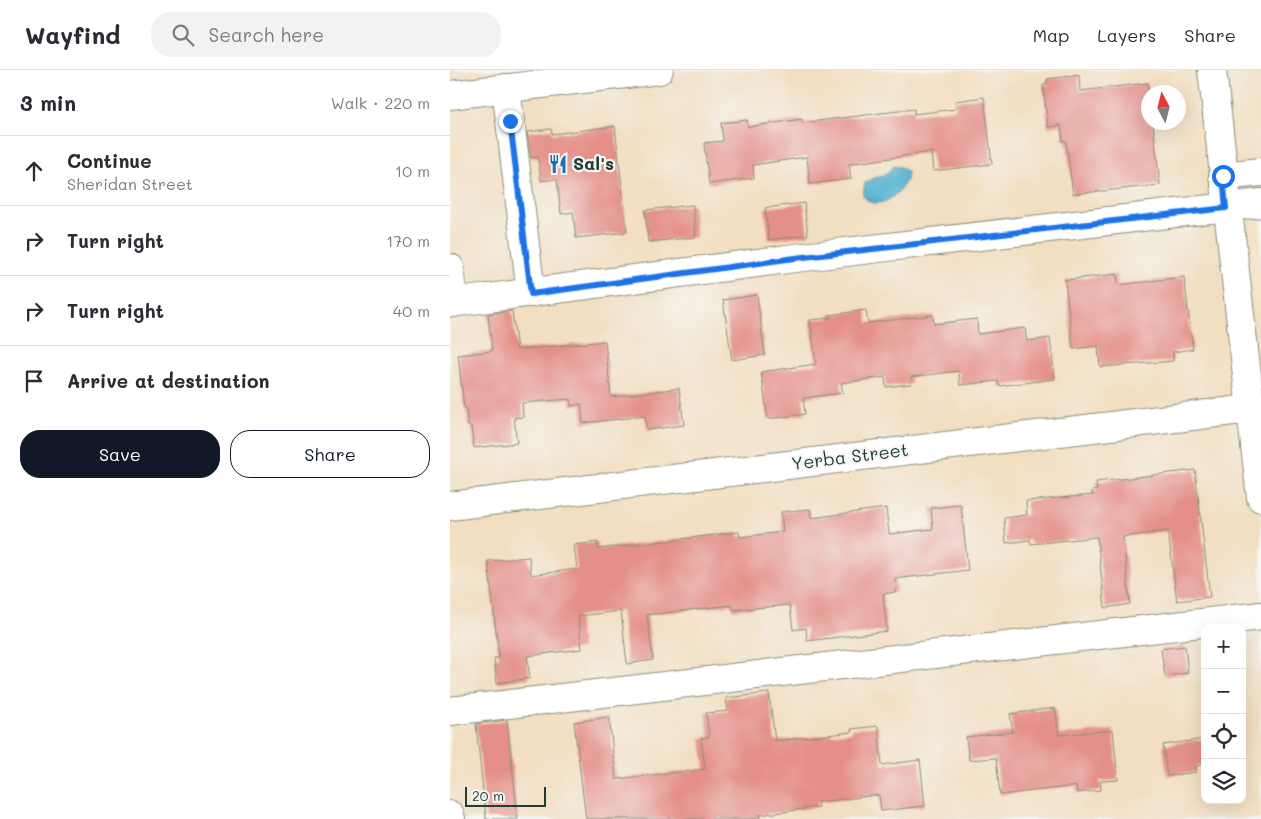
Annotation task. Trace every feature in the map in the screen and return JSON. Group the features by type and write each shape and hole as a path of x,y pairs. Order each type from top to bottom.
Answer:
{"street":[{"path":"450,95 659,70"},
{"path":"1212,70 1226,208 1261,498"},
{"path":"506,88 531,294"},
{"path":"1223,176 1261,172"},
{"path":"450,268 452,303 795,258 1261,203"},
{"name":"Yerba Street","path":"450,506 1250,409"},
{"path":"450,711 1261,616"}],"water":[{"path":"894,166 901,167 907,172 903,186 897,193 883,202 875,203 868,201 863,195 865,183 873,178 883,176"}],"building":[{"path":"1079,75 1080,91 1148,83 1148,85 1141,85 1141,130 1154,130 1160,185 1073,194 1066,141 1063,141 1061,125 1048,127 1043,85 1047,84 1047,79"},
{"path":"984,97 992,164 933,171 931,152 849,164 851,179 810,184 807,157 753,165 754,178 709,184 704,143 723,141 721,123 747,120 748,127 802,119 802,123 914,109 914,114 956,109 955,101"},
{"path":"615,126 627,232 576,238 573,212 561,214 557,179 541,181 538,157 531,158 527,132 551,129 552,134"},
{"path":"804,203 808,235 769,240 765,208"},
{"path":"693,205 696,237 648,242 645,210"},
{"path":"1117,274 1118,285 1184,277 1193,349 1173,352 1173,361 1100,367 1098,346 1073,349 1065,280"},
{"path":"757,295 765,355 732,360 723,300"},
{"path":"866,310 868,323 933,315 934,324 977,319 978,334 1025,328 1027,341 1050,338 1055,379 999,386 998,381 960,385 959,371 911,377 911,384 886,387 885,377 841,383 843,393 803,398 805,414 768,419 761,372 816,364 810,320 830,318 829,315"},
{"path":"512,311 517,350 605,341 611,397 679,388 684,425 647,430 645,416 583,423 581,404 571,406 570,399 522,403 523,417 514,418 517,443 474,448 471,426 468,426 466,408 464,408 458,355 492,351 488,314"},
{"path":"1195,470 1210,597 1177,601 1168,531 1123,537 1130,604 1105,608 1097,537 1031,544 1030,540 1006,543 1004,518 1027,515 1026,501 1093,495 1092,491 1097,490 1096,482"},
{"path":"961,505 968,570 895,579 896,592 883,594 887,631 807,641 806,628 793,630 790,605 733,610 732,605 647,615 653,660 627,664 621,611 578,616 582,649 527,656 530,678 497,683 494,658 499,658 488,561 529,557 531,575 577,569 574,545 598,542 598,549 739,532 740,537 783,532 781,512 810,509 811,518 886,508 889,534 933,529 931,508"},
{"path":"1185,646 1188,673 1165,676 1161,649"},
{"path":"769,693 775,741 852,732 851,729 878,726 882,765 920,760 925,806 881,811 879,795 817,802 818,807 759,815 760,819 586,819 574,722 609,717 616,779 705,769 701,738 709,737 706,713 728,711 726,698"},
{"path":"1055,708 1059,735 1113,730 1118,780 1100,781 1101,790 1077,793 1076,786 1000,795 996,758 969,760 966,737 1013,732 1010,714"},
{"path":"507,720 518,819 486,819 476,724"},
{"path":"1201,740 1201,765 1196,766 1196,772 1167,776 1163,745"}],"place":[{"name":"Sal's","path":"558,164"}],"route":[{"path":"510,121 531,294 795,258 1226,208 1223,176"}]}
